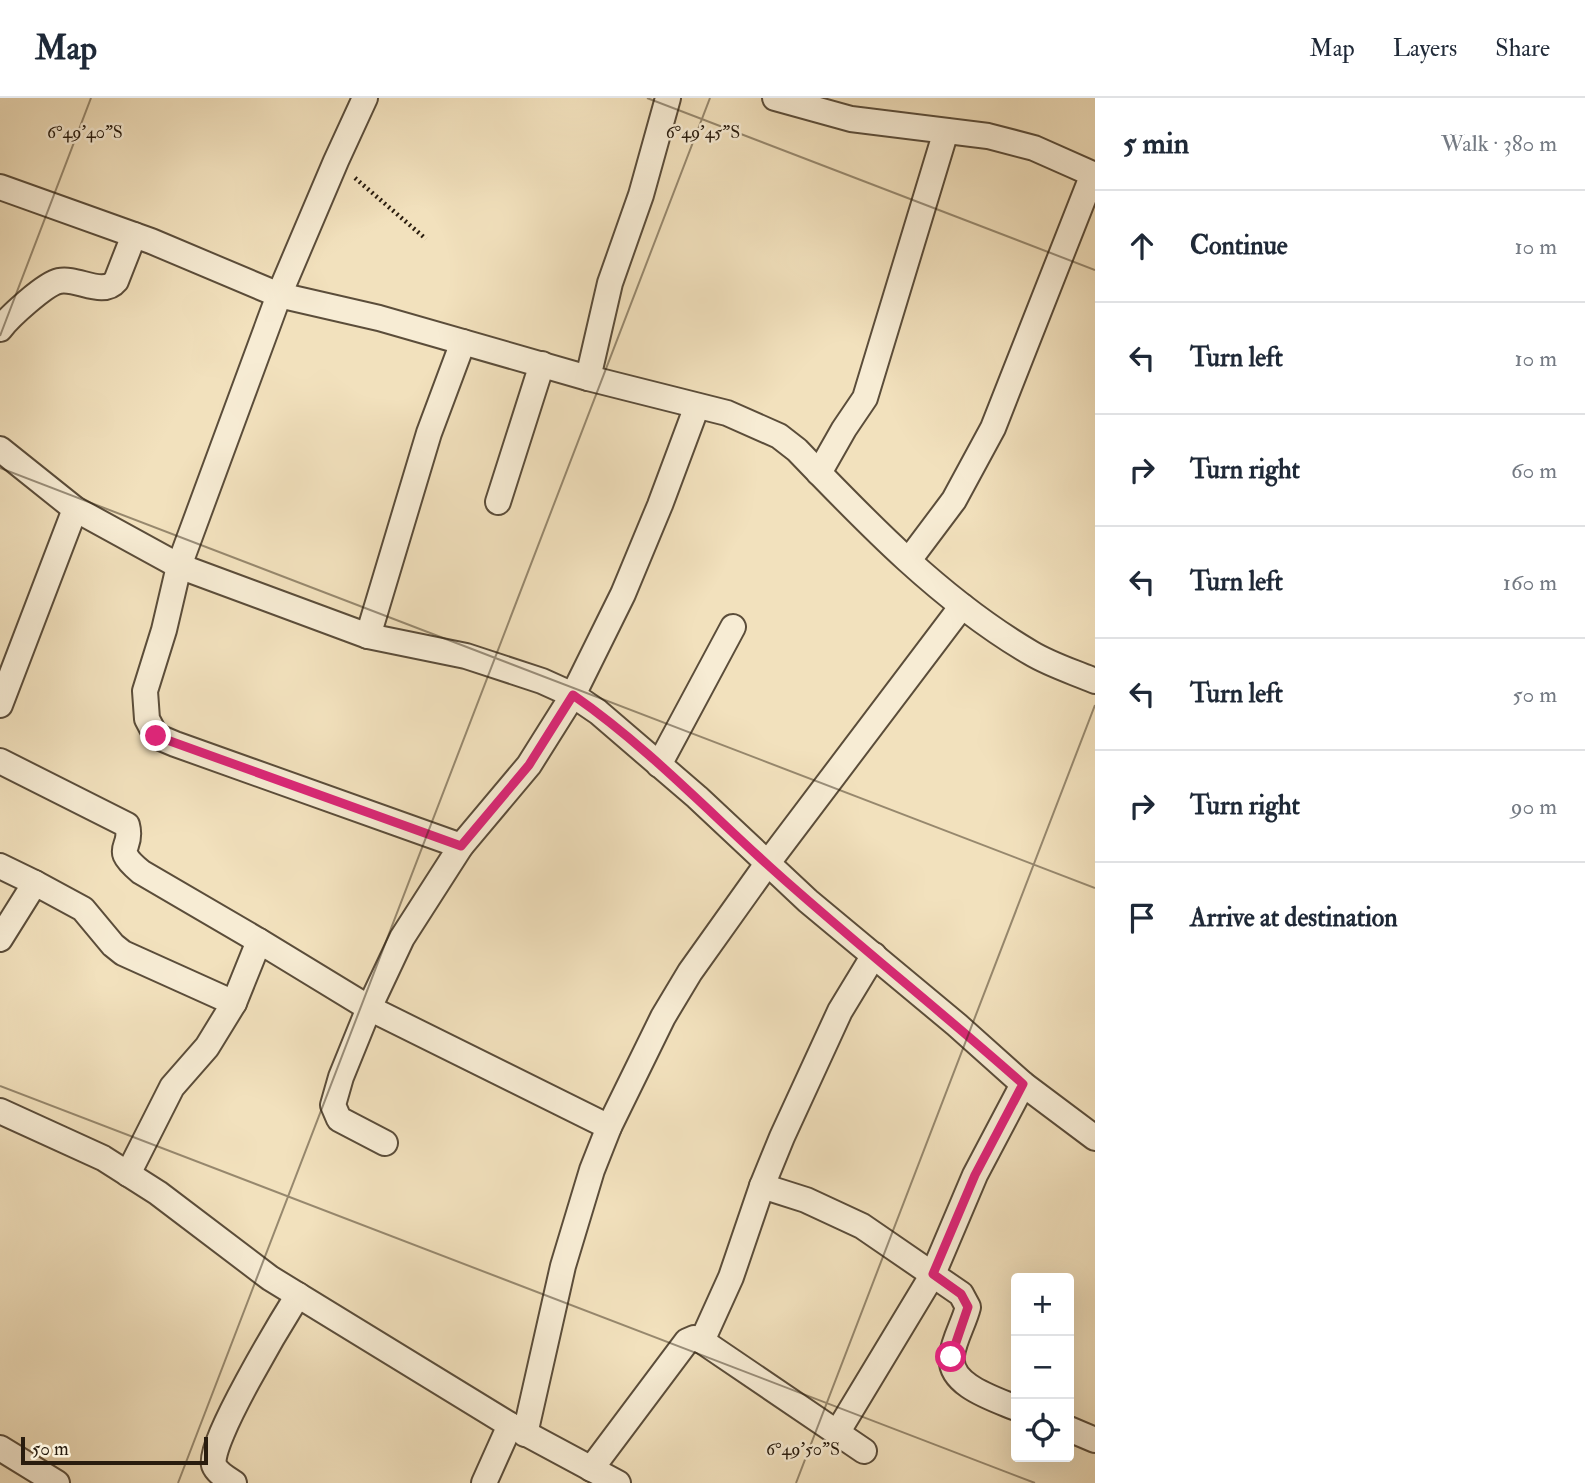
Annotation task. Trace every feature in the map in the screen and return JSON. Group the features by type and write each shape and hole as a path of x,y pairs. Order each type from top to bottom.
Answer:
{"street":[{"path":"365,98 279,295 179,566 164,630 145,691 147,719 156,736 461,846"},
{"path":"588,378 610,283 641,195 668,98"},
{"path":"775,98 821,104 851,119 988,136 1034,148 1094,174 992,428 954,500 909,560"},
{"path":"819,473 865,398 946,131"},
{"path":"0,187 134,235 279,295 379,318 588,378 727,413 779,436 961,606 1032,654 1095,681"},
{"path":"0,329 23,305 58,281 79,282 103,288 112,286 134,235"},
{"path":"368,636 429,433 463,342"},
{"path":"498,502 542,364"},
{"path":"386,1143 339,1119 333,1105 341,1077 369,1008 401,938 461,846 529,765 573,695 623,594 697,406"},
{"path":"0,449 75,509 179,566 368,636 466,656 542,681 573,695 597,712 697,797 767,864 1023,1084 1095,1138"},
{"path":"0,705 75,509"},
{"path":"484,1483 517,1430 592,1170 609,1127 663,1017 690,972 767,864 961,606"},
{"path":"659,765 733,628"},
{"path":"0,761 127,825 129,832 124,849 127,860 141,872 369,1008 609,1127"},
{"path":"0,866 83,909 123,953 234,1003"},
{"path":"0,939 35,883"},
{"path":"128,1174 172,1087 206,1047 234,1003 259,941"},
{"path":"702,1341 731,1277 762,1186 840,1011 874,956"},
{"path":"837,1433 933,1274 975,1175 1023,1084"},
{"path":"0,1111 103,1158 158,1193 270,1278 517,1430 618,1483"},
{"path":"762,1186 806,1200 862,1226 961,1294 968,1307 951,1357 957,1374 982,1394 1011,1406"},
{"path":"234,1483 214,1466 218,1443 250,1378 298,1295"},
{"path":"592,1469 687,1341 694,1338 864,1451"},
{"path":"1074,1431 1095,1440"},
{"path":"0,1448 57,1483"}],"path":[{"path":"336,161 426,239"}],"route":[{"path":"156,736 461,846 512,788 573,695 597,712 697,797 808,901 957,1025 1023,1084 975,1175 933,1274 961,1294 968,1307 951,1357"}]}
